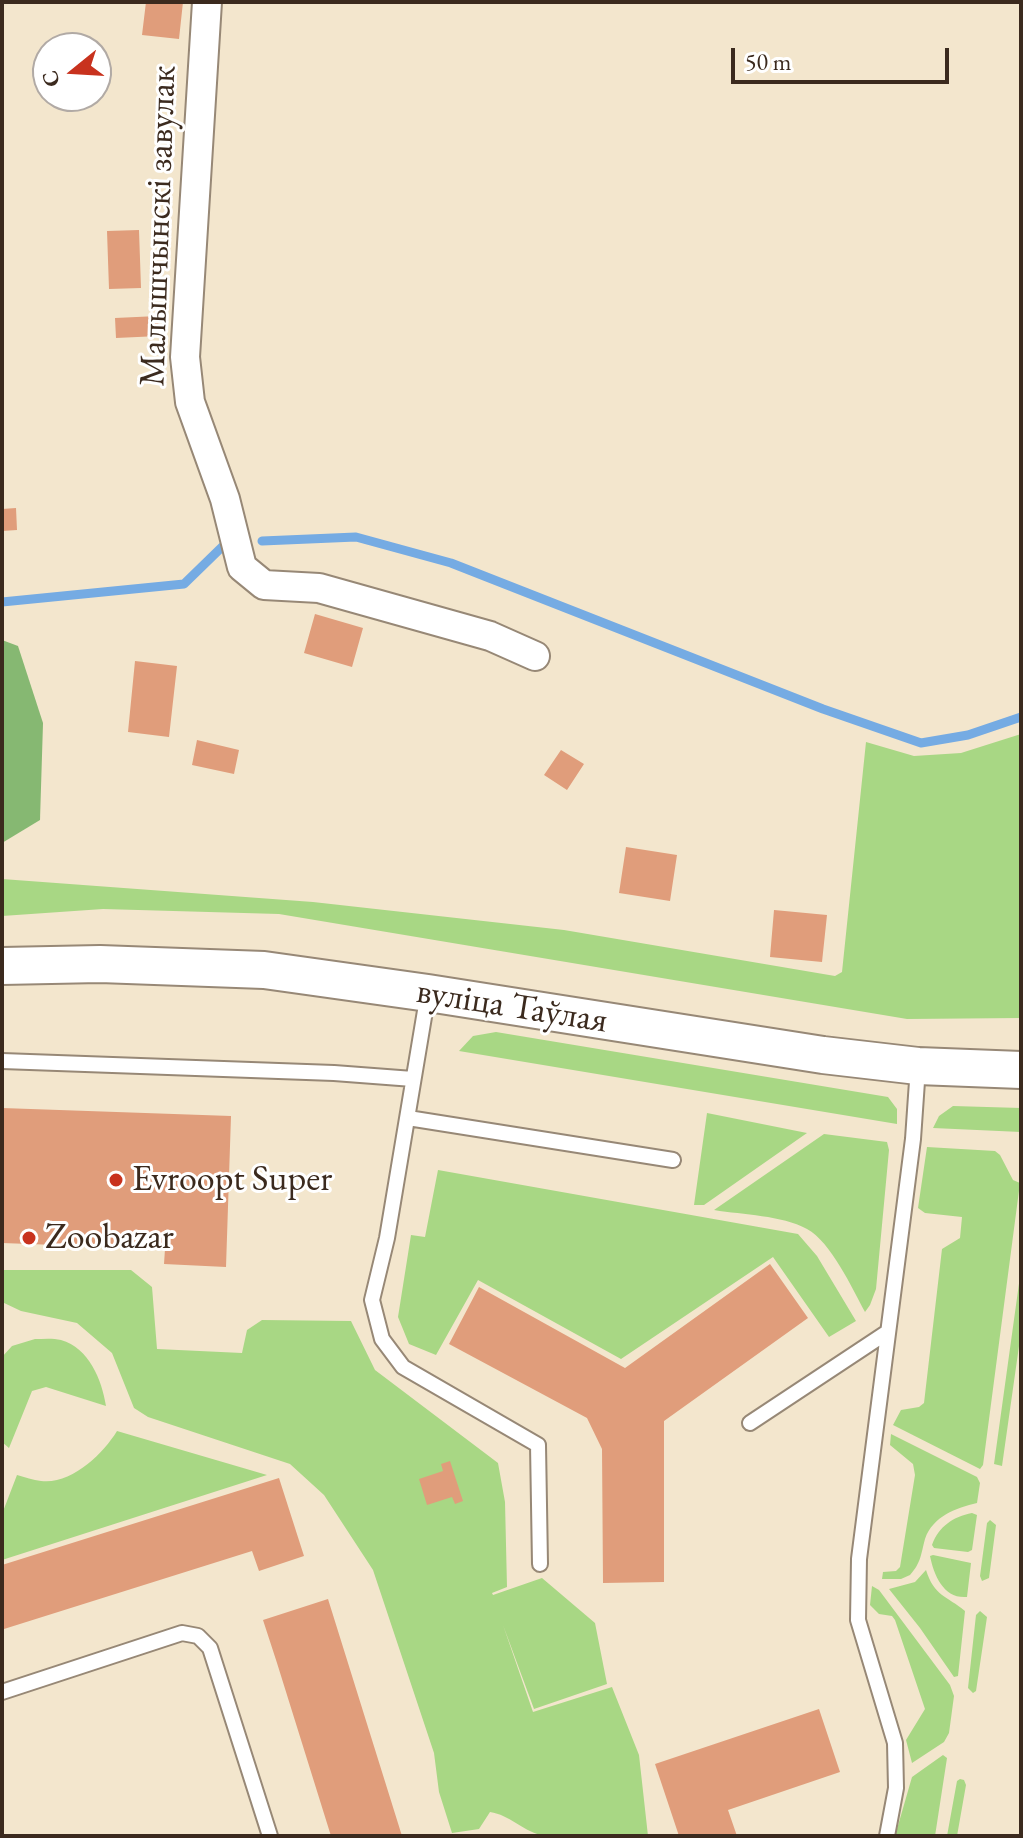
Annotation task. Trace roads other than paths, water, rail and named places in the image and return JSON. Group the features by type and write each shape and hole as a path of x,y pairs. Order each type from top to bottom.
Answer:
{"street":[{"name":"Малышчынскі завулак","path":"207,2 185,357 190,402 225,499 242,567 264,585 319,588 490,636 535,656"},
{"name":"вуліца Таўлая","path":"2,966 100,964 264,970 823,1055 918,1066 1021,1070"}],"lane":[{"path":"428,993 387,1238 372,1300 382,1339 403,1367 538,1445 540,1564"},
{"path":"2,1061 334,1073 413,1079"},
{"path":"887,1836 896,1788 895,1743 858,1620 859,1559 913,1139 918,1066"},
{"path":"408,1118 673,1160"},
{"path":"750,1423 886,1333"},
{"path":"2,1692 182,1633 198,1636 210,1648 270,1836"}],"waterway":[{"path":"262,541 356,537 451,563 823,709 921,743 968,735 1021,717"},
{"path":"2,602 184,584 222,547"}],"place":[{"name":"Evroopt Super","path":"116,1180"},
{"name":"Zoobazar","path":"29,1238"}]}
